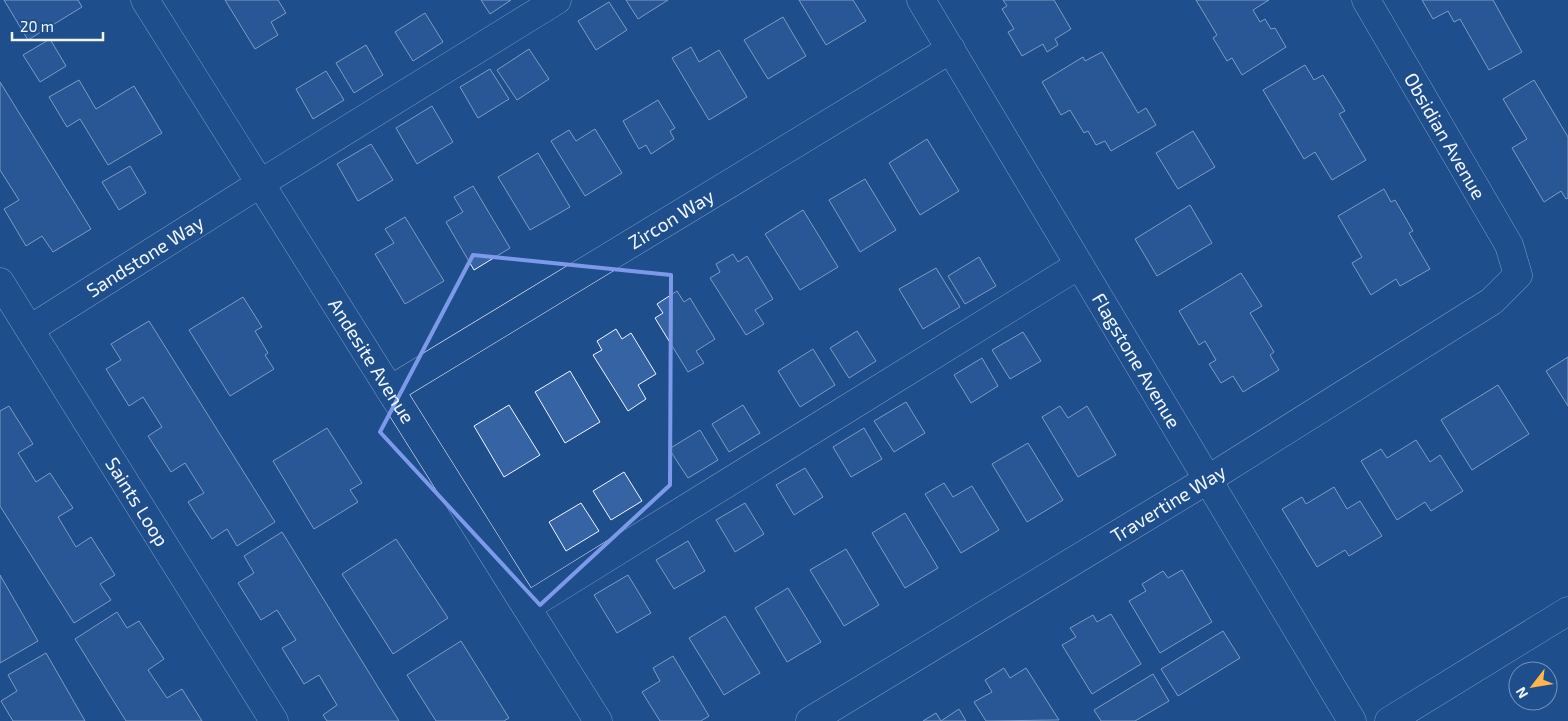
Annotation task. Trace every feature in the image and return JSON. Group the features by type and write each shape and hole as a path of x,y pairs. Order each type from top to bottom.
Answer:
{"street":[{"name":"Andesite Avenue","path":"146,0 598,721"},
{"name":"Sandstone Way","path":"30,329 261,183 557,0"},
{"name":"Flagstone Avenue","path":"921,0 1352,721"},
{"name":"Obsidian Avenue","path":"1366,0 1509,244 1518,275"},
{"name":"Zircon Way","path":"390,390 951,49"},
{"path":"527,607 1079,265"},
{"name":"Travertine Way","path":"810,721 1207,480 1492,301 1518,275"},
{"name":"Saints Loop","path":"0,282 274,721"},
{"path":"1390,721 1568,611"}],"highlighted area":[{"path":"473,255 671,275 670,485 540,605 380,432"}],"building":[{"path":"4,0 78,0 82,7 28,40"},
{"path":"225,0 278,0 286,13 271,22 278,35 255,49"},
{"path":"481,0 511,0 490,14"},
{"path":"626,0 668,0 638,19"},
{"path":"799,0 853,0 866,21 826,45"},
{"path":"1003,0 1054,0 1071,29 1055,39 1058,45 1047,52 1043,44 1022,56 1008,32 1014,29 1002,9 1007,6"},
{"path":"1196,0 1269,0 1253,10 1260,22 1265,19 1271,29 1275,28 1286,47 1242,75 1232,58 1227,61 1213,38 1217,35"},
{"path":"1422,0 1493,0 1522,52 1489,70 1460,19 1454,22 1448,11 1433,19"},
{"path":"609,2 627,30 596,50 578,21"},
{"path":"425,13 443,42 413,61 395,32"},
{"path":"783,17 806,56 768,79 744,40"},
{"path":"50,39 66,66 40,82 23,55"},
{"path":"366,45 383,75 354,93 336,63"},
{"path":"691,47 699,62 719,50 747,97 709,120 672,58"},
{"path":"529,49 549,79 517,100 497,70"},
{"path":"1102,52 1138,113 1146,108 1156,125 1111,151 1105,141 1096,145 1088,131 1084,133 1070,110 1061,115 1042,82 1083,57 1085,61"},
{"path":"1305,65 1314,80 1323,75 1345,111 1339,114 1366,160 1332,180 1315,152 1304,159 1263,90"},
{"path":"490,69 509,99 478,118 460,87"},
{"path":"326,71 344,100 313,119 296,89"},
{"path":"79,80 96,109 134,86 162,133 108,165 80,119 67,127 49,97"},
{"path":"1534,80 1568,137 1568,198 1566,199 1561,191 1544,202 1512,148 1527,139 1503,99"},
{"path":"0,82 91,229 53,252 42,236 26,246 4,209 19,200 0,170"},
{"path":"658,100 675,128 670,131 674,139 651,154 646,145 639,149 623,121"},
{"path":"432,106 453,142 417,164 396,128"},
{"path":"595,129 622,173 585,196 551,141 569,130 576,141"},
{"path":"1193,131 1215,167 1178,189 1156,153"},
{"path":"927,139 959,191 920,215 889,163"},
{"path":"371,144 393,180 358,201 337,164"},
{"path":"538,153 570,207 530,230 498,177"},
{"path":"130,166 146,193 119,210 102,182"},
{"path":"865,179 896,230 860,252 829,200"},
{"path":"473,186 510,248 474,270 446,222 463,212 454,197"},
{"path":"1384,189 1391,202 1395,200 1413,231 1409,233 1430,269 1400,286 1396,279 1371,295 1352,263 1362,257 1338,216"},
{"path":"1190,205 1212,243 1157,276 1135,239"},
{"path":"803,210 838,267 800,290 765,234"},
{"path":"405,217 444,281 405,304 375,254 394,243 385,229"},
{"path":"733,254 738,262 747,256 773,299 755,310 764,324 746,335 710,278 720,272 716,264"},
{"path":"979,257 996,286 965,304 948,276"},
{"path":"936,268 960,307 923,329 899,289"},
{"path":"1241,273 1262,306 1250,313 1274,352 1270,355 1279,370 1243,392 1233,376 1221,383 1209,364 1216,360 1205,341 1199,345 1179,311"},
{"path":"677,291 684,302 690,298 715,339 696,351 704,363 688,372 655,318 663,313 657,304"},
{"path":"243,297 262,327 255,331 268,353 265,355 274,369 230,396 189,330"},
{"path":"149,321 275,522 237,546 227,529 212,539 188,502 204,493 185,463 171,472 148,436 162,427 143,397 129,406 106,369 121,360 111,344"},
{"path":"616,329 622,339 631,333 656,374 638,385 646,399 628,411 593,355 602,350 597,341"},
{"path":"857,331 876,361 849,378 830,348"},
{"path":"1023,332 1041,361 1010,379 992,350"},
{"path":"813,349 835,385 800,407 778,371"},
{"path":"1568,357 1568,406 1546,371"},
{"path":"982,358 998,386 971,403 954,375"},
{"path":"570,371 600,422 565,443 535,392"},
{"path":"1498,385 1529,434 1472,470 1441,420"},
{"path":"906,402 925,433 894,452 874,421"},
{"path":"509,405 540,455 504,477 474,426"},
{"path":"743,405 760,433 729,452 712,424"},
{"path":"9,406 33,444 18,453 36,482 50,473 73,508 58,517 76,547 91,537 115,575 100,584 111,600 74,623 0,506 0,411"},
{"path":"1060,406 1068,418 1087,406 1116,455 1078,477 1042,417"},
{"path":"327,428 362,483 350,490 358,502 314,529 273,461"},
{"path":"864,428 882,459 851,477 833,447"},
{"path":"700,430 718,460 688,478 669,449"},
{"path":"1416,440 1430,462 1440,455 1463,491 1431,511 1425,502 1397,520 1361,461 1381,449 1387,458"},
{"path":"1028,443 1063,500 1027,522 992,464"},
{"path":"805,468 823,497 794,515 776,485"},
{"path":"624,472 642,501 611,520 593,491"},
{"path":"944,483 953,497 972,486 999,530 961,553 925,494"},
{"path":"1334,487 1347,509 1360,501 1382,536 1349,556 1345,550 1317,567 1282,509 1302,497 1306,504"},
{"path":"581,503 599,531 566,551 549,522"},
{"path":"745,503 764,534 735,552 716,520"},
{"path":"905,513 938,568 905,588 872,533"},
{"path":"282,532 399,721 327,721 323,715 337,705 319,675 304,684 282,648 296,640 277,610 261,620 238,583 254,573 244,556"},
{"path":"396,539 448,618 393,654 342,574"},
{"path":"688,541 705,571 674,589 656,560"},
{"path":"846,549 879,605 844,626 810,570"},
{"path":"1182,570 1212,622 1160,653 1129,601 1146,591 1142,584 1163,571 1168,578"},
{"path":"0,575 38,641 0,663"},
{"path":"628,575 651,613 617,633 594,595"},
{"path":"788,588 821,642 787,662 755,608"},
{"path":"117,612 127,628 139,621 164,659 148,670 167,698 182,689 202,721 126,721 75,639"},
{"path":"1111,614 1141,664 1092,694 1062,645 1076,637 1070,628 1093,615 1097,622"},
{"path":"725,616 760,673 724,695 689,638"},
{"path":"1223,631 1240,658 1178,696 1161,669"},
{"path":"461,641 509,718 504,721 436,721 407,675"},
{"path":"46,653 85,721 13,721 1,701 17,691 8,675"},
{"path":"673,656 709,716 701,721 660,721 642,692 660,681 653,668"},
{"path":"1004,668 1010,678 1026,668 1059,720 986,721 974,702 992,692 985,680"},
{"path":"1153,674 1169,701 1135,721 1101,721 1094,710"},
{"path":"959,709 966,721 941,721"},
{"path":"936,713 941,721 923,721"}]}
